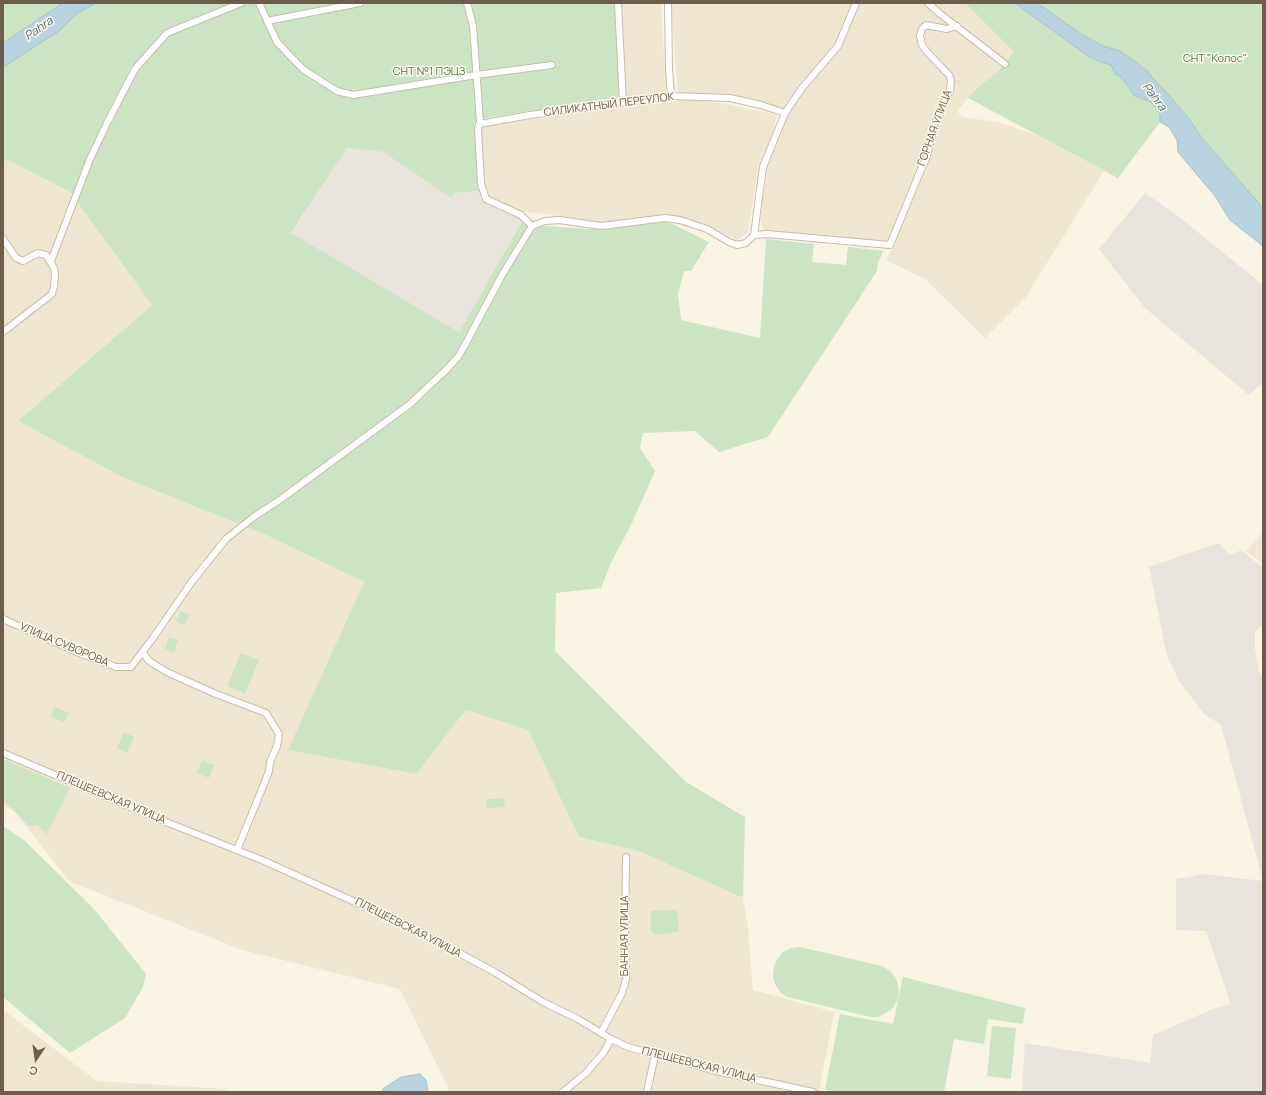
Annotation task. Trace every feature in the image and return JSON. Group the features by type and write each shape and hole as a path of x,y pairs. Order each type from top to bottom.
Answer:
{"street":[{"path":"51,261 90,159 106,123 135,69 167,33 241,3"},
{"path":"259,3 277,42 304,70 337,91 353,95 476,75 552,65"},
{"path":"268,21 360,3"},
{"path":"467,3 473,26 480,124 478,128 481,184 486,199 521,215 532,226 545,221 559,220 602,226 665,218 680,220 707,229 737,245 746,243 754,235 763,167 786,113 802,88 838,46 856,3"},
{"path":"618,3 623,103"},
{"path":"668,3 671,96"},
{"path":"928,3 939,14 957,26 1005,64"},
{"name":"ГОРНАЯ УЛИЦА","path":"754,235 767,234 890,245 926,159 935,123 950,90 951,80 949,75 922,45 920,36 922,29 926,26 948,29 957,26"},
{"name":"СИЛИКАТНЫЙ ПЕРЕУЛОК","path":"480,124 530,115 671,96 730,98 761,105 786,113"},
{"name":"УЛИЦА СУВОРОВА","path":"3,619 77,652 116,667 131,667 144,652 193,580 226,539 255,516 281,499 410,404 447,369 465,345 502,275 532,226"},
{"path":"3,239 16,258 23,261 38,253 46,255 51,261 55,275 52,294 3,332"},
{"path":"144,652 148,660 169,673 216,694 266,713 279,734 277,746 270,762 269,770 237,850"},
{"name":"ПЛЕЩЕЕВСКАЯ УЛИЦА","path":"3,752 171,824 237,850 351,899 415,929 496,973 543,1002 578,1019 600,1033 628,1047 716,1071 813,1092"},
{"name":"БАННАЯ УЛИЦА","path":"600,1033 622,993 626,979 626,857"},
{"path":"563,1092 586,1072 604,1052 611,1039"},
{"path":"648,1092 655,1055"}],"shaded area":[{"path":"619,3 661,3 666,91 625,99"},
{"path":"672,3 965,3 1014,52 998,71 978,87 957,111 962,117 997,122 1039,136 1104,171 1025,298 985,338 925,279 886,260 896,243 764,231 760,219 768,165 788,113 786,109 733,95 678,94"},
{"path":"697,100 777,115 772,135 758,168 748,232 738,240 710,228 665,216 608,223 526,212 491,203 486,198 481,127 484,125 674,101"},
{"path":"347,148 383,152 451,198 454,193 480,191 485,200 525,216 459,332 291,234"},
{"path":"6,159 70,192 152,305 18,421 124,478 266,535 364,582 289,750 415,774 466,710 528,730 579,837 639,851 743,898 748,928 753,990 834,1012 819,1092 450,1092 400,989 242,950 69,881 14,811 3,806 3,164"},
{"path":"1145,193 1178,216 1263,285 1263,382 1249,395 1145,308 1099,249"},
{"path":"1263,532 1263,564 1246,551"},
{"path":"1219,543 1230,555 1241,550 1263,568 1263,624 1255,632 1255,649 1259,672 1263,677 1263,881 1221,725 1204,714 1179,681 1167,656 1149,567"},
{"path":"1204,874 1263,881 1263,1092 1022,1092 1025,1043 1150,1063 1153,1035 1215,1008 1231,1005 1206,931 1176,930 1176,879"},
{"path":"3,1010 97,1081 224,1089 236,1092 3,1092"}],"green space":[{"path":"3,3 63,3 3,43"},
{"name":"СНТ №1 ПЭЦЗ","path":"96,3 616,3 620,97 480,119 475,123 480,191 454,193 451,198 383,152 347,148 291,233 459,332 525,216 545,226 589,229 666,221 709,242 691,271 684,271 678,294 681,320 760,338 766,239 814,244 812,262 846,265 848,247 883,251 878,263 877,271 768,437 719,452 695,431 643,433 640,448 655,471 631,525 611,563 601,588 556,593 555,651 686,782 745,817 743,898 639,851 579,837 528,730 466,710 416,774 288,750 364,582 266,535 124,478 18,421 152,305 70,192 6,159 3,164 3,67 59,31 76,14"},
{"path":"965,3 1015,3 1088,56 1111,65 1115,73 1121,77 1135,96 1151,102 1160,113 1160,122 1118,178 968,98 978,87 998,71 1014,52"},
{"name":"СНТ \"Колос\"","path":"1037,3 1263,3 1263,208 1202,138 1189,119 1151,76 1147,69 1120,51 1103,46 1081,34"},
{"path":"180,611 189,614 185,625 176,622"},
{"path":"169,637 178,640 174,653 165,649"},
{"path":"241,653 259,660 245,694 227,686"},
{"path":"55,707 69,713 64,723 50,716"},
{"path":"124,732 134,737 127,753 117,748"},
{"path":"3,759 70,788 47,834 37,825 30,826 3,800"},
{"path":"202,760 214,765 209,778 197,773"},
{"path":"504,798 505,807 487,808 486,801 488,799"},
{"path":"3,826 24,840 94,909 146,974 143,987 125,1018 70,1053 3,997"},
{"path":"677,910 679,932 656,935 651,931 651,911"},
{"path":"800,947 882,966 890,971 895,977 899,993 893,1008 878,1017 871,1017 787,997 780,992 775,984 773,976 774,967 777,959 783,952 791,948"},
{"path":"903,977 1025,1008 1023,1024 988,1019 984,1044 954,1039 944,1092 840,1092 825,1090 840,1014 893,1024"},
{"path":"992,1026 1016,1028 1011,1079 987,1076"}],"water":[{"name":"Pahra","path":"63,3 96,3 76,14 59,31 3,67 3,43"},
{"name":"Pahra","path":"1015,3 1037,3 1081,34 1103,46 1120,51 1147,70 1189,119 1202,138 1263,208 1263,246 1230,220 1215,196 1178,152 1177,140 1169,127 1160,122 1160,113 1151,102 1135,96 1121,77 1115,74 1111,65 1088,56"},
{"path":"420,1074 426,1080 428,1092 382,1092 384,1088 401,1077"}]}
